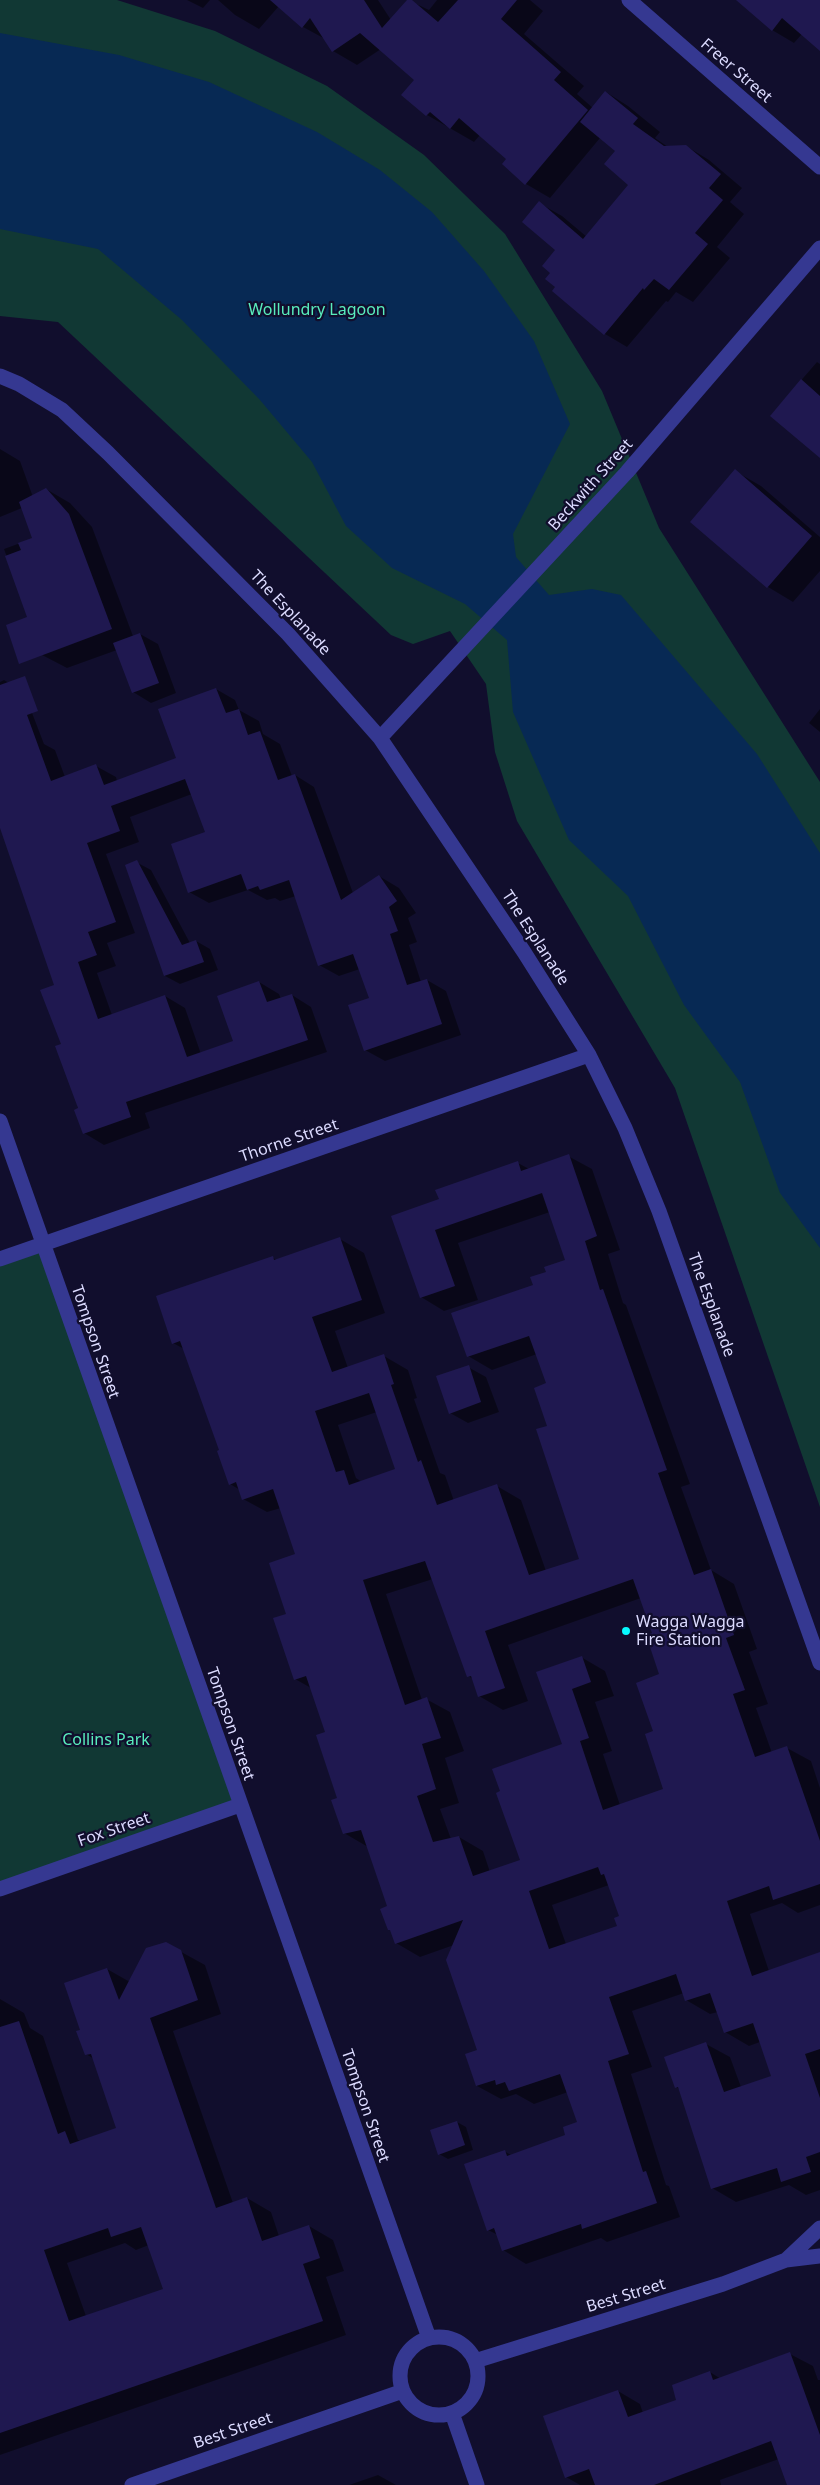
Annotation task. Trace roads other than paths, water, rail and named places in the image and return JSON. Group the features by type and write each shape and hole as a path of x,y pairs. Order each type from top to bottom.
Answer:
{"street":[{"name":"Freer Street","path":"629,0 820,167"},
{"name":"Beckwith Street","path":"380,738 627,472 820,248"},
{"name":"The Esplanade","path":"0,376 20,384 62,410 108,453 288,634 380,738 524,952 589,1055 626,1128 659,1211 820,1663"},
{"name":"Thorne Street","path":"0,1259 589,1055"},
{"name":"Tompson Street","path":"0,1121 42,1245 429,2338"},
{"name":"Fox Street","path":"0,1889 240,1805"},
{"path":"786,2260 820,2228"},
{"path":"786,2260 820,2256"},
{"name":"Best Street","path":"475,2361 723,2284 786,2260"},
{"path":"429,2338 451,2339 470,2352 475,2361 478,2374 477,2386 463,2407 452,2414 440,2416 418,2409 409,2401 403,2391 400,2378 401,2365 407,2353 416,2344 429,2338"},
{"name":"Best Street","path":"132,2485 403,2391"},
{"path":"452,2414 477,2485"}],"water":[{"name":"Wollundry Lagoon","path":"0,33 119,55 209,82 317,132 380,170 432,212 484,271 534,341 570,424 513,534 516,557 549,595 592,589 621,595 757,754 820,853 820,1248 780,1193 740,1082 684,1005 628,896 569,840 513,712 507,640 465,604 392,568 346,526 312,462 260,400 182,320 98,249 0,229"}],"place":[{"name":"Wagga Wagga Fire Station","path":"626,1631"}],"park label":[{"name":"Collins Park","path":"106,1740"}]}
